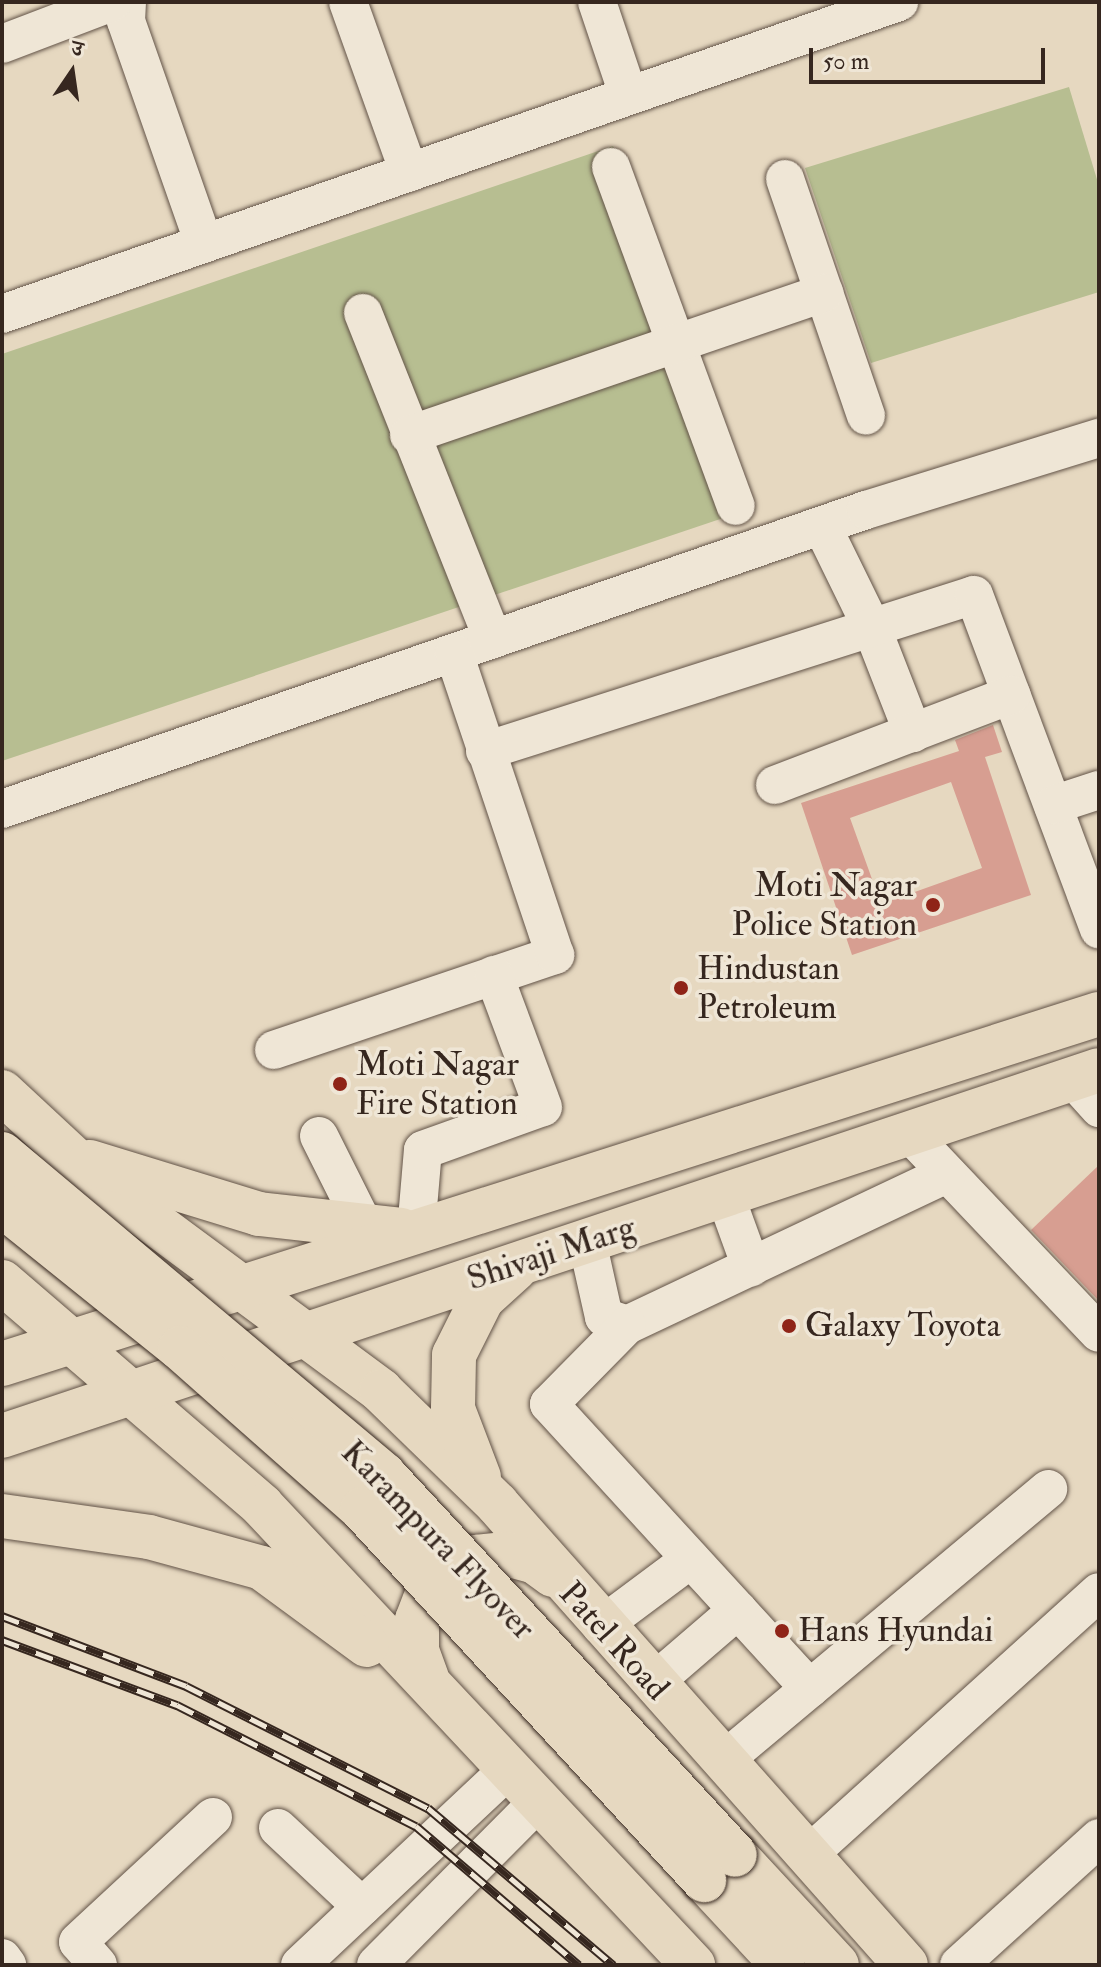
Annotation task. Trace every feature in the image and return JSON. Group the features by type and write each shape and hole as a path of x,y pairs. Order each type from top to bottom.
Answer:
{"main road":[{"name":"Shivaji Marg","path":"2,1364 1099,1014"},
{"name":"Shivaji Marg","path":"2,1436 910,1134 1091,1086"},
{"name":"Patel Road","path":"2,1092 72,1157 381,1391 497,1504 560,1580 906,1965"},
{"name":"Karampura Flyover","path":"2,1154 384,1475 719,1868 783,1965"},
{"path":"72,1157 259,1214 416,1231"},
{"name":"Karampura Flyover","path":"2,1205 180,1348 362,1509 719,1868 837,1965"},
{"path":"497,1504 460,1438 451,1380 464,1326 482,1299 523,1262"},
{"path":"2,1282 262,1506 427,1678 693,1965"},
{"path":"2,1516 149,1537 262,1568 455,1711"},
{"path":"427,1678 417,1650 417,1620 428,1592 449,1570 476,1557 506,1554 535,1562 560,1580"}],"street":[{"path":"2,44 112,2"},
{"path":"127,2 130,34 204,244"},
{"path":"348,2 409,172"},
{"path":"597,2 628,94"},
{"path":"2,314 628,94 841,11 899,2"},
{"path":"611,167 736,506"},
{"path":"785,179 866,415"},
{"path":"409,435 824,293"},
{"path":"363,313 409,435 493,639"},
{"path":"2,809 822,526 1099,438"},
{"path":"822,526 872,628 913,733"},
{"path":"485,751 974,595 1099,929"},
{"path":"274,1050 555,955 454,653"},
{"path":"775,785 1011,695"},
{"path":"1053,805 1099,790"},
{"path":"416,1231 423,1150 543,1107 494,975"},
{"path":"910,1134 1099,1333"},
{"path":"319,1136 364,1226"},
{"path":"810,1689 549,1404 627,1325 947,1174"},
{"path":"725,1195 751,1267"},
{"path":"587,1241 604,1317 627,1325"},
{"path":"723,1761 1048,1489"},
{"path":"601,1626 691,1559"},
{"path":"808,1855 1099,1592"},
{"path":"653,1683 738,1610"},
{"path":"300,1965 509,1769"},
{"path":"376,1965 539,1801"},
{"path":"98,1965 78,1942 213,1817"},
{"path":"278,1828 362,1907"},
{"path":"959,1965 1099,1838"},
{"path":"2,1958 7,1965"}],"green space":[{"path":"1069,87 1099,186 1099,292 871,363 805,168"},
{"path":"613,146 747,510 2,761 2,354"}],"building":[{"path":"993,725 1002,752 985,757 1031,895 852,955 801,803 959,751 955,740","holes":["951,782 982,868 881,904 850,818"]},
{"path":"1099,1165 1099,1301 1031,1230"}],"railway":[{"path":"2,1616 186,1686 428,1808 613,1965"},
{"path":"2,1640 177,1705 416,1826 579,1965"}],"place":[{"name":"Moti Nagar Police Station","path":"933,905"},
{"name":"Hindustan Petroleum","path":"681,988"},
{"name":"Moti Nagar Fire Station","path":"340,1084"},
{"name":"Galaxy Toyota","path":"789,1326"},
{"name":"Hans Hyundai","path":"782,1631"}]}
